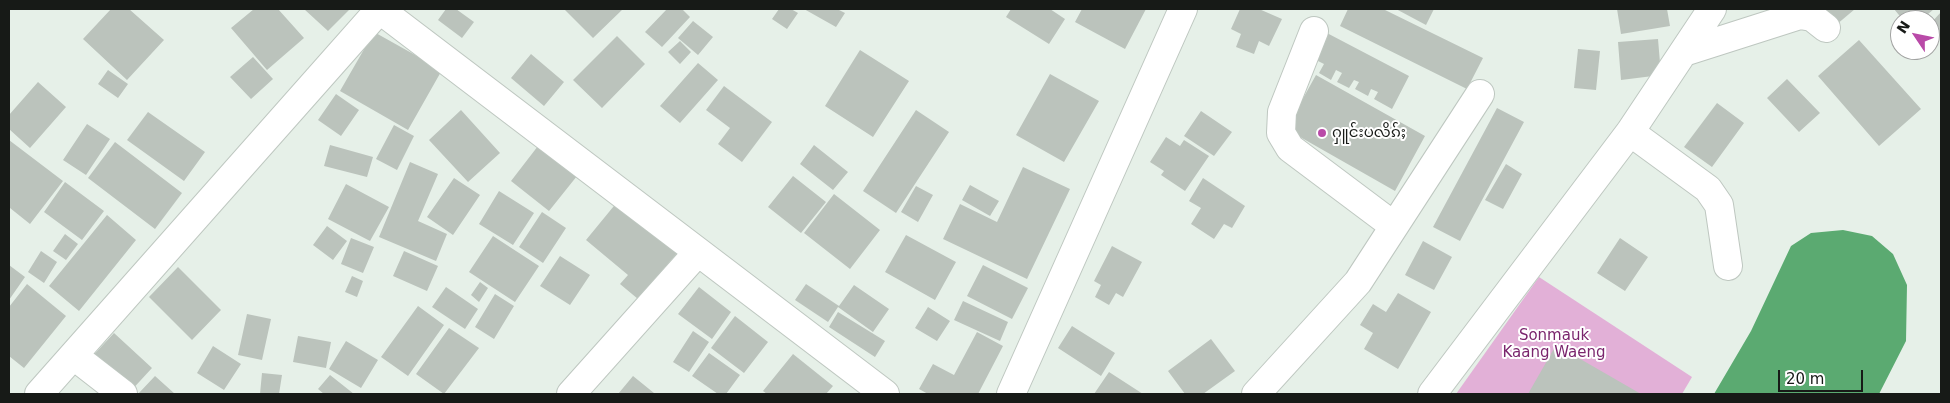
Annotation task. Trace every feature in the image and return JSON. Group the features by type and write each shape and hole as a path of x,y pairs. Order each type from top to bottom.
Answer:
{"street":[{"path":"39,394 380,9 885,394"},
{"path":"1011,394 1183,9"},
{"path":"1432,394 1630,132 1712,9"},
{"path":"1684,52 1800,15 1812,17 1826,28"},
{"path":"1314,31 1282,112 1280,134 1290,148 1394,226"},
{"path":"1256,394 1358,282 1480,94"},
{"path":"1630,132 1708,189 1719,205 1728,266"},
{"path":"571,394 698,252"},
{"path":"74,356 123,394"}],"green space":[{"name":"Sonmauk Kaang Waeng","path":"1539,277 1692,377 1682,394 1456,394"}],"shaded area":[{"path":"1843,230 1872,236 1893,254 1907,285 1906,341 1879,394 1714,394 1751,331 1791,246 1811,233"}],"building":[{"path":"111,9 129,9 164,40 127,80 83,39"},
{"path":"254,9 278,9 304,38 267,70 231,28"},
{"path":"304,9 350,9 328,31"},
{"path":"446,9 456,9 474,22 462,38 438,20"},
{"path":"564,9 623,9 593,38"},
{"path":"667,9 682,9 690,17 662,47 645,32"},
{"path":"779,9 791,9 798,13 787,29 772,19"},
{"path":"804,9 837,9 845,13 836,27"},
{"path":"1011,9 1050,9 1065,19 1049,44 1006,17"},
{"path":"1082,9 1146,9 1125,49 1075,22"},
{"path":"1240,9 1259,9 1282,19 1269,46 1259,41 1254,54 1236,47 1241,34 1231,29"},
{"path":"1348,9 1383,9 1483,58 1467,89 1340,26"},
{"path":"1396,9 1434,9 1426,25"},
{"path":"1617,9 1667,9 1670,26 1621,34"},
{"path":"1822,9 1855,9 1836,25"},
{"path":"1894,9 1934,9 1933,10"},
{"path":"1941,12 1941,37 1940,36"},
{"path":"693,21 713,37 698,55 678,38"},
{"path":"374,32 442,70 408,130 340,91"},
{"path":"1325,32 1409,76 1392,109 1374,99 1378,92 1371,89 1368,96 1355,89 1359,82 1354,80 1349,88 1337,82 1342,73 1336,70 1331,80 1319,73 1324,64 1312,58"},
{"path":"617,36 645,64 602,108 573,80"},
{"path":"1658,39 1661,75 1621,80 1618,42"},
{"path":"1859,40 1921,109 1879,146 1818,76"},
{"path":"680,41 691,52 680,64 668,52"},
{"path":"1578,49 1600,51 1596,90 1574,88"},
{"path":"860,50 909,81 873,137 825,106"},
{"path":"531,54 564,82 544,106 511,78"},
{"path":"253,57 273,79 251,99 230,77"},
{"path":"698,63 718,80 680,123 660,106"},
{"path":"108,70 128,84 118,98 98,84"},
{"path":"1050,74 1099,101 1064,162 1016,135"},
{"path":"1316,75 1425,136 1395,191 1286,129"},
{"path":"1787,79 1820,113 1799,132 1767,98"},
{"path":"38,82 66,107 30,148 9,129 9,115"},
{"path":"724,86 772,122 742,162 718,144 730,128 706,110"},
{"path":"336,94 359,110 341,136 318,120"},
{"path":"1717,103 1744,123 1712,167 1684,147"},
{"path":"1497,108 1524,122 1460,241 1433,227"},
{"path":"461,110 500,153 468,182 429,140"},
{"path":"916,110 949,132 896,213 863,191"},
{"path":"1201,111 1232,132 1214,156 1184,136"},
{"path":"148,112 205,152 184,181 127,140"},
{"path":"87,124 110,139 86,175 63,160"},
{"path":"394,125 414,136 397,170 376,159"},
{"path":"1166,137 1180,146 1184,140 1209,156 1185,191 1161,175 1164,171 1150,162"},
{"path":"9,140 63,181 30,224 10,208 9,210"},
{"path":"115,142 182,193 155,229 88,178"},
{"path":"330,145 373,157 367,177 324,166"},
{"path":"814,145 848,172 833,190 800,164"},
{"path":"538,146 577,176 549,211 511,181"},
{"path":"410,162 438,174 418,221 447,234 436,261 379,237"},
{"path":"1506,164 1522,174 1503,209 1485,200"},
{"path":"1023,167 1070,189 1027,279 943,239 960,204 997,222"},
{"path":"793,176 826,202 801,233 768,207"},
{"path":"454,178 480,195 453,235 427,217"},
{"path":"1203,178 1245,206 1232,228 1224,224 1214,239 1191,224 1201,208 1189,201"},
{"path":"65,182 104,211 82,240 44,212"},
{"path":"346,184 389,207 370,241 328,219"},
{"path":"970,185 999,201 990,216 962,200"},
{"path":"916,186 933,195 918,222 901,212"},
{"path":"499,191 534,213 513,245 479,224"},
{"path":"834,194 880,230 850,269 804,233"},
{"path":"618,201 678,252 638,299 620,284 628,275 586,240"},
{"path":"542,212 566,228 543,263 519,247"},
{"path":"107,215 136,240 79,311 49,286"},
{"path":"327,226 347,241 333,260 313,245"},
{"path":"65,234 78,244 66,260 53,251"},
{"path":"906,235 956,262 935,300 885,272"},
{"path":"493,236 539,266 515,302 469,272"},
{"path":"351,238 374,247 363,273 341,264"},
{"path":"1620,238 1648,257 1625,291 1597,273"},
{"path":"1423,241 1452,257 1434,290 1405,275"},
{"path":"1112,246 1142,262 1123,297 1116,293 1109,305 1095,297 1101,285 1094,281"},
{"path":"41,251 57,262 44,283 28,272"},
{"path":"404,251 438,266 427,291 393,276"},
{"path":"560,256 590,275 570,305 540,286"},
{"path":"9,265 25,277 9,300"},
{"path":"983,265 1028,288 1012,319 967,296"},
{"path":"178,267 221,310 192,340 149,297"},
{"path":"352,276 363,281 357,297 345,292"},
{"path":"480,282 488,288 479,302 471,295"},
{"path":"27,284 66,316 24,368 9,356 9,307"},
{"path":"806,284 839,306 854,285 889,309 873,332 838,307 828,322 795,300"},
{"path":"446,287 478,309 465,329 432,307"},
{"path":"699,287 731,312 712,339 678,314"},
{"path":"1398,293 1431,312 1398,369 1364,349 1373,333 1360,325 1373,304 1386,312"},
{"path":"495,294 514,306 494,339 475,327"},
{"path":"963,301 1008,322 1000,341 954,320"},
{"path":"418,306 444,325 408,376 381,357"},
{"path":"928,307 950,321 937,341 915,328"},
{"path":"838,312 885,341 875,357 829,327"},
{"path":"247,314 271,319 262,360 238,355"},
{"path":"735,316 768,342 744,373 711,348"},
{"path":"1072,326 1115,353 1101,376 1058,348"},
{"path":"449,328 479,348 444,394 416,374"},
{"path":"693,331 709,342 689,372 673,362"},
{"path":"977,332 1003,346 978,394 928,394 919,389 933,364 954,375"},
{"path":"114,333 152,368 128,394 88,361"},
{"path":"298,336 331,342 326,368 293,362"},
{"path":"1211,339 1235,371 1203,394 1185,394 1168,371"},
{"path":"346,341 378,360 361,388 329,369"},
{"path":"1556,345 1641,394 1528,394"},
{"path":"213,346 241,364 224,390 197,373"},
{"path":"709,353 740,375 726,394 718,394 692,376"},
{"path":"793,354 833,386 826,394 767,394 763,391"},
{"path":"1109,372 1143,394 1094,394"},
{"path":"262,373 282,375 279,394 260,394"},
{"path":"330,375 354,394 324,394 318,389"},
{"path":"155,376 175,394 138,394"},
{"path":"633,376 654,393 618,394"}],"place":[{"name":"ႁူင်းပလိၵ်ႈ","path":"1322,133"}]}
